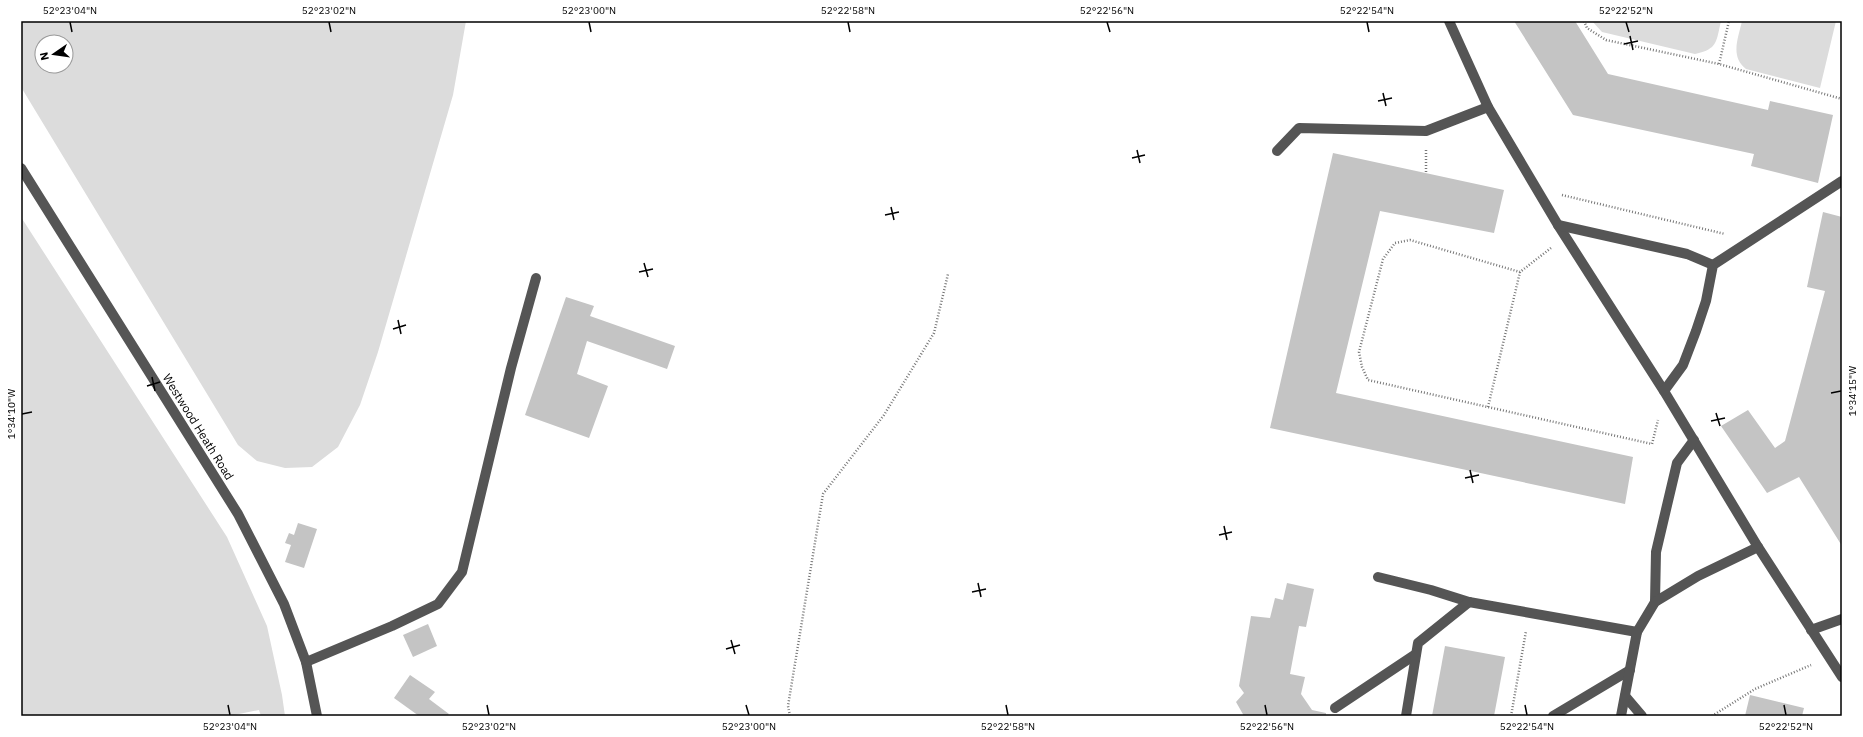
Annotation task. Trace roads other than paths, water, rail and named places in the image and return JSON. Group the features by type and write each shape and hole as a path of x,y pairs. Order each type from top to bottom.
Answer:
{"street":[{"path":"1449,21 1488,107 1558,225 1664,391 1758,547 1842,677"},
{"path":"1277,151 1299,128 1426,131 1488,107"},
{"name":"Westwood Heath Road","path":"21,168 238,514 284,604 306,662 318,716"},
{"path":"1664,391 1683,365 1706,301 1713,265 1842,181"},
{"path":"1558,225 1686,254 1713,265"},
{"path":"306,662 392,626 438,604 462,572 511,368 536,278"},
{"path":"1655,602 1656,552 1677,463 1694,440"},
{"path":"1621,716 1637,632 1655,602 1698,576 1758,547"},
{"path":"1378,577 1430,590 1469,602 1637,632"},
{"path":"1406,716 1418,643 1469,602"},
{"path":"1811,630 1842,619"},
{"path":"1335,708 1416,654"},
{"path":"1553,716 1630,670"},
{"path":"1626,696 1642,716"}]}
